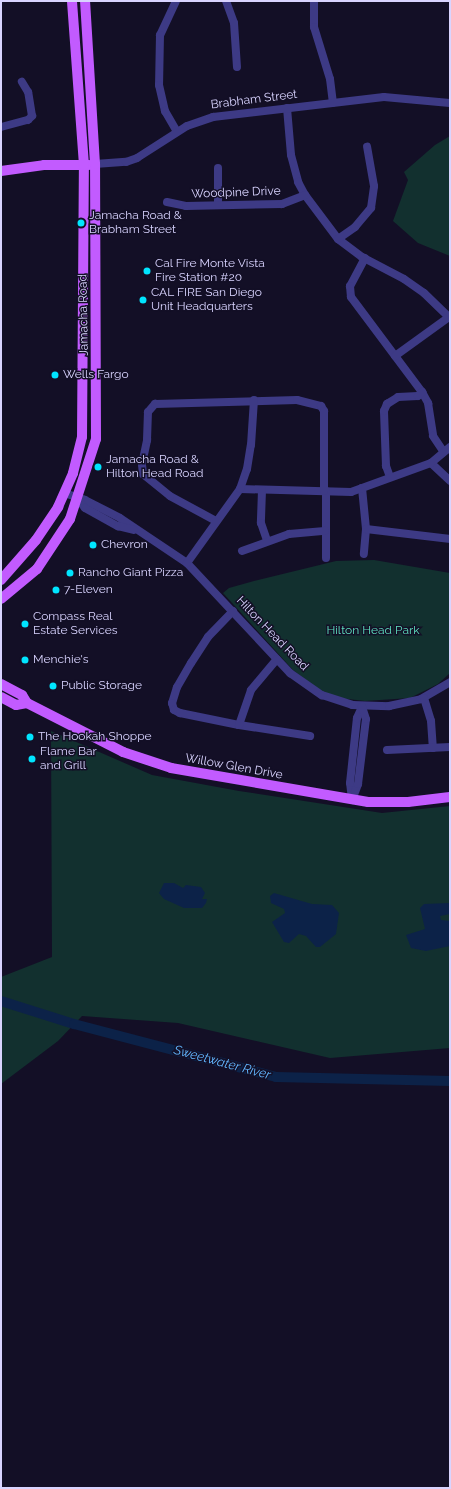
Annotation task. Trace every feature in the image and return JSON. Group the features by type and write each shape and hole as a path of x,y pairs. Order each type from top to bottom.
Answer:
{"main road":[{"name":"Jamacha Road","path":"1,580 36,540 58,507 73,473 83,427 84,165 72,1"},
{"name":"Jamacha Road","path":"1,599 37,569 70,519 78,499 96,439 95,164 85,1"},
{"name":"Brabham Street","path":"1,171 44,165 95,164"},
{"name":"Willow Glen Drive","path":"1,684 22,695 27,703 123,752 158,765 352,800 408,802 450,797"},
{"name":"Willow Glen Drive","path":"1,697 16,705 27,703"}],"street":[{"path":"176,1 160,35 159,85 165,110 177,132"},
{"path":"226,1 234,23 237,67"},
{"path":"314,1 314,27 330,79 333,103"},
{"path":"1,127 28,120 32,116 28,92 22,82"},
{"name":"Brabham Street","path":"95,164 126,162 137,158 177,132 213,117 384,97 450,103"},
{"path":"288,108 292,155 298,182 305,195 338,239 364,258 404,279 424,292 449,318 395,356"},
{"path":"338,239 355,227 371,208 374,186 367,147"},
{"path":"218,168 218,205"},
{"name":"Woodpine Drive","path":"167,202 186,206 282,204 305,195"},
{"path":"240,489 351,492 431,463 447,449 433,436 428,403 422,392 351,297 350,286 364,258"},
{"path":"390,477 386,466 386,404 393,399 415,397 422,392"},
{"path":"187,563 240,489 248,460 254,427 254,400"},
{"path":"216,521 170,496 144,474 142,464 147,440 148,412 155,404 254,400 297,400 321,406 324,411 326,558"},
{"path":"431,463 450,482"},
{"path":"362,488 366,529 364,554"},
{"path":"262,490 261,523 267,540"},
{"name":"Hilton Head Road","path":"64,493 120,518 187,563 277,659 298,680 316,692 342,703 362,707 394,706 424,698 450,682"},
{"path":"366,529 450,539"},
{"path":"242,551 267,540 289,534 325,531"},
{"path":"233,611 208,637 177,686 172,703 180,713 239,725 310,736"},
{"path":"239,725 251,690 277,659"},
{"path":"424,698 432,721 432,748"},
{"path":"352,800 358,784 366,719 362,707"},
{"path":"387,750 450,746"}],"green space":[{"path":"450,136 450,256 418,243 393,221 408,180 404,172 435,145"},
{"name":"Hilton Head Park","path":"374,560 450,573 450,673 438,684 410,698 365,701 339,698 318,689 293,670 223,593 229,588 336,561"},
{"path":"51,731 152,775 239,791 382,813 450,806 450,1048 330,1058 178,1023 82,1016 58,1041 1,1084 1,977 52,957"}],"water":[{"path":"164,883 174,883 183,888 186,885 201,887 205,893 202,899 207,899 206,903 202,908 184,908 164,899 159,893"},
{"path":"274,893 312,904 332,905 339,913 336,934 320,947 316,947 306,936 299,934 289,943 284,942 272,922 285,913 284,909 271,903 270,896"},
{"path":"450,903 450,914 440,916 441,920 450,921 450,946 426,951 411,948 406,935 425,929 420,908 424,904"}],"waterway":[{"name":"Sweetwater River","path":"1,1001 74,1024 276,1077 450,1081"}],"place":[{"name":"Jamacha Road & Brabham Street","path":"81,223"},
{"name":"Cal Fire Monte Vista Fire Station #20","path":"147,271"},
{"name":"CAL FIRE San Diego Unit Headquarters","path":"143,300"},
{"name":"Wells Fargo","path":"55,375"},
{"name":"Jamacha Road & Hilton Head Road","path":"98,467"},
{"name":"Chevron","path":"93,545"},
{"name":"Rancho Giant Pizza","path":"70,573"},
{"name":"7-Eleven","path":"56,590"},
{"name":"Compass Real Estate Services","path":"25,624"},
{"name":"Menchie's","path":"25,660"},
{"name":"Public Storage","path":"53,686"},
{"name":"The Hookah Shoppe","path":"30,737"},
{"name":"Flame Bar and Grill","path":"32,759"}]}
